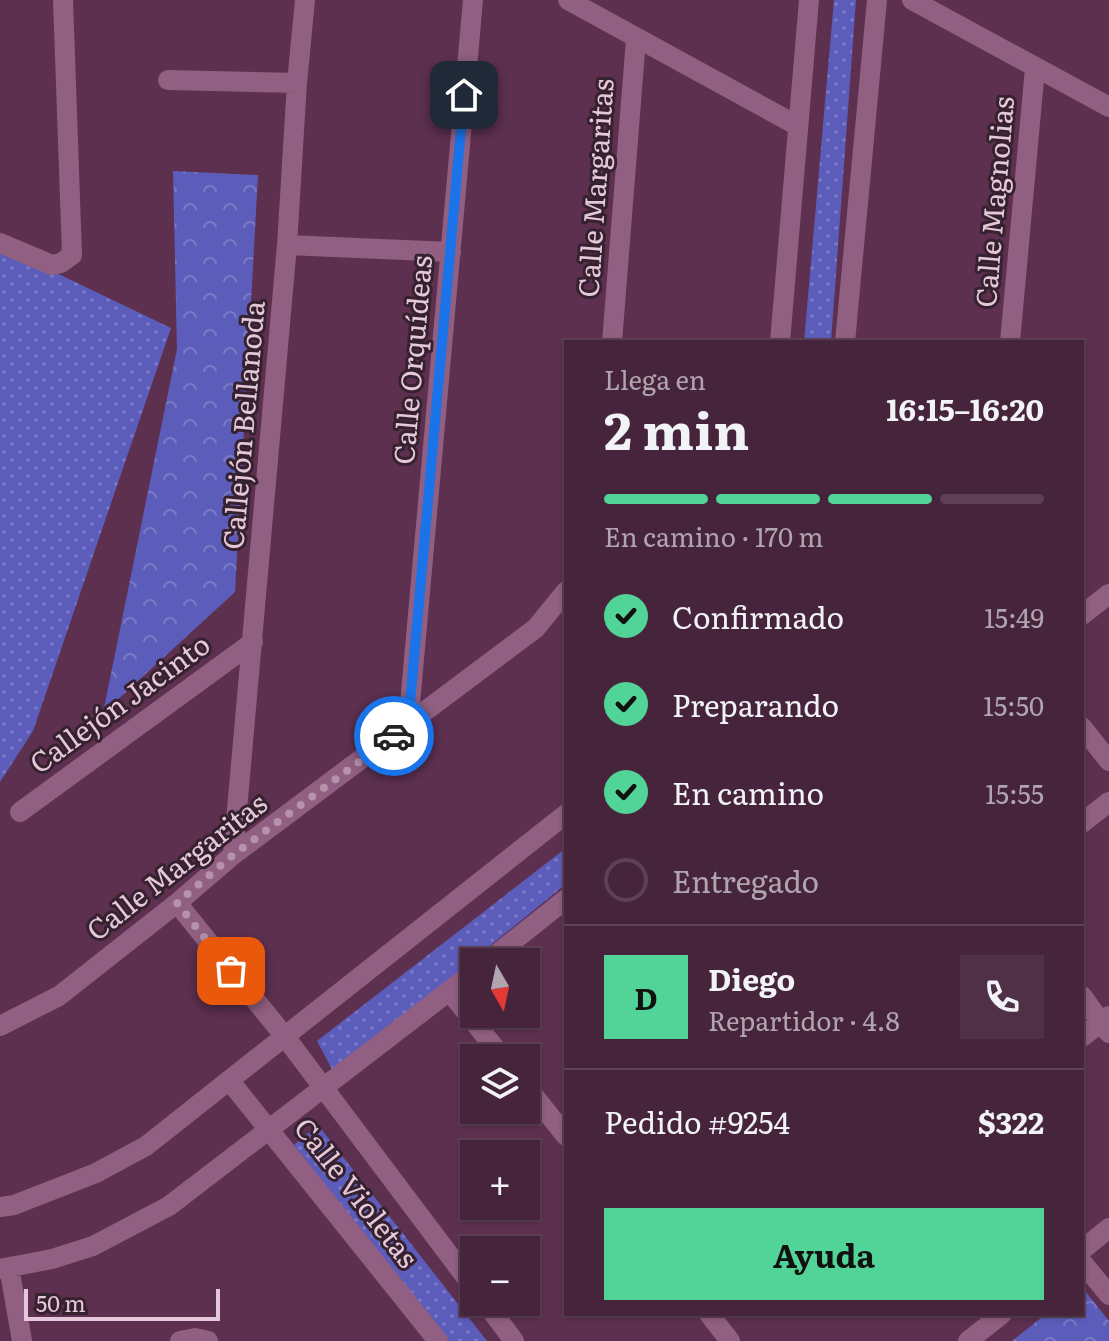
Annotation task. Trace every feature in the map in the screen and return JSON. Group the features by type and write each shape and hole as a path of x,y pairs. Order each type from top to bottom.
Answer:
{"street":[{"path":"0,243 52,265 72,255 63,0"},
{"name":"Callejón Bellanoda","path":"233,855 287,245 305,0"},
{"name":"Calle Orquídeas","path":"408,726 473,0"},
{"path":"568,0 798,126"},
{"path":"780,340 809,0"},
{"path":"845,340 877,0"},
{"path":"912,0 1109,107"},
{"name":"Calle Margaritas","path":"612,340 636,39"},
{"name":"Calle Magnolias","path":"1010,340 1035,68"},
{"path":"168,80 297,83"},
{"path":"287,245 451,252"},
{"name":"Calle Margaritas","path":"0,1026 59,996 233,855 536,628 564,593"},
{"path":"1084,613 1109,594"},
{"name":"Callejón Jacinto","path":"20,812 253,642"},
{"path":"1084,730 1109,761"},
{"path":"1084,821 1109,802"},
{"path":"0,1207 14,1205 96,1173 146,1146 564,816"},
{"path":"505,948 564,901"},
{"name":"Calle Violetas","path":"177,903 286,1038 460,1269"},
{"path":"22,1341 4,1268 93,1246 169,1206 460,984"},
{"path":"450,992 492,1044"},
{"path":"1084,998 1106,1024 1084,1036"},
{"name":"Calle Violetas","path":"229,1080 438,1341"},
{"path":"540,1104 564,1134"},
{"path":"1084,1248 1109,1228"},
{"path":"1084,1264 1109,1295"},
{"path":"495,1316 514,1341"},
{"path":"968,1341 999,1316"},
{"path":"719,1317 730,1341"},
{"path":"180,1341 205,1340"}],"green space":[{"path":"834,0 856,0 831,340 804,340"},
{"path":"173,171 258,175 235,592 103,713 177,349"},
{"path":"0,246 171,328 33,731 0,782"},
{"path":"564,850 564,886 487,948 460,948 460,970 334,1073 317,1041"},
{"path":"318,1125 460,1306 460,1316 467,1316 487,1341 447,1341 294,1145"},
{"path":"1084,1290 1109,1321 1109,1341 1012,1341 1043,1316 1084,1316"}],"way so far":[{"path":"231,971 177,903 233,855 394,736"}],"route":[{"path":"394,736 408,726 464,95"}]}
